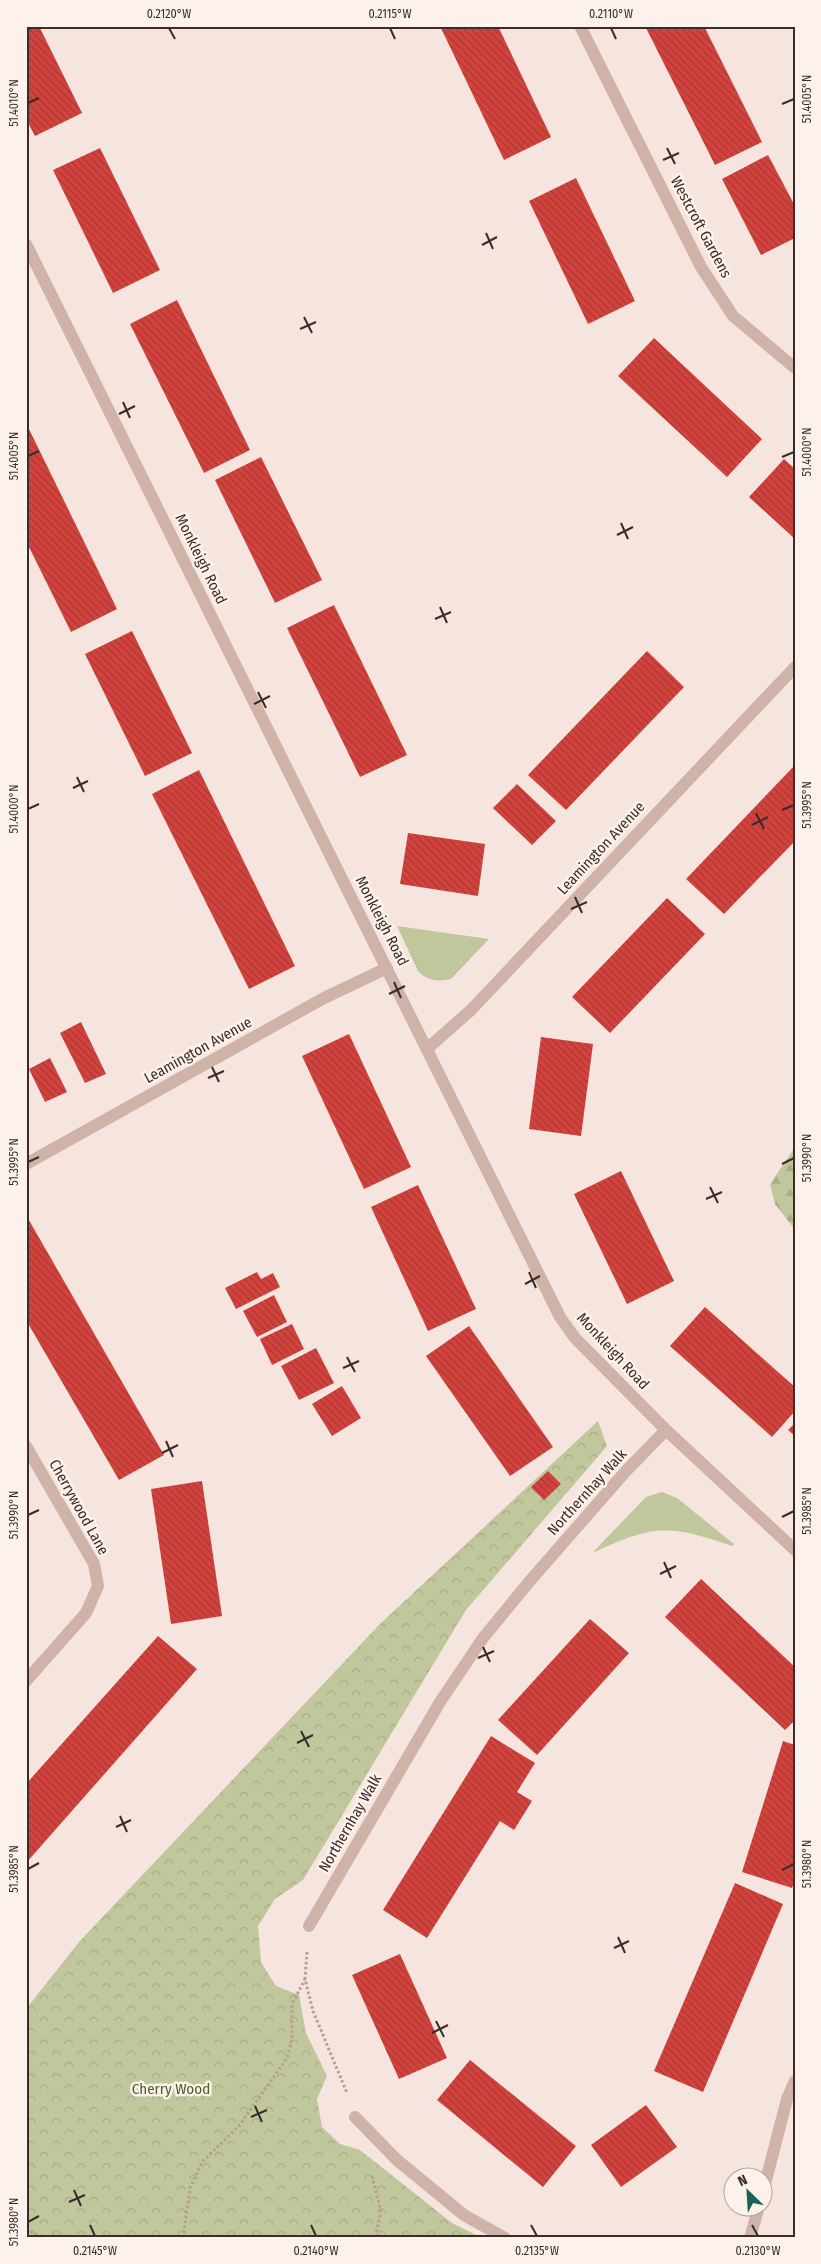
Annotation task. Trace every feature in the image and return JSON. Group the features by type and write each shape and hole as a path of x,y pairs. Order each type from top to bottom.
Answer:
{"street":[{"name":"Westcroft Gardens","path":"580,26 701,267 733,316 795,368"},
{"name":"Monkleigh Road","path":"26,244 428,1048 560,1317 574,1338 666,1430 795,1550"},
{"name":"Leamington Avenue","path":"428,1048 471,1010 795,667"},
{"name":"Leamington Avenue","path":"26,1164 324,998 387,968"},
{"name":"Northernhay Walk","path":"309,1926 440,1702 483,1638 607,1493 666,1430"},
{"name":"Cherrywood Lane","path":"26,1446 94,1564 98,1586 86,1613 26,1681"},
{"path":"770,2166 787,2099 795,2081"},
{"path":"355,2117 397,2160 464,2215 505,2238"},
{"path":"750,2238 756,2216"}],"path":[{"path":"309,1926 305,1979 313,2011 326,2048 343,2083 355,2117"},
{"path":"183,2238 190,2188 202,2162 239,2126 287,2058 292,2039 292,2004 305,1979"},
{"path":"373,2135 367,2164 375,2182 381,2211 374,2238"},
{"path":"26,2229 39,2236 54,2238"}],"green space":[{"path":"397,926 489,939 451,979 433,980 425,977 418,971"},
{"path":"795,1147 795,1230 775,1204 770,1184"},
{"name":"Cherry Wood","path":"598,1421 607,1446 466,1610 303,1880 275,1899 258,1926 261,1962 276,1986 299,1995 306,2033 327,2076 317,2099 322,2127 340,2144 360,2150 452,2223 482,2238 26,2238 26,2009 79,1942 380,1624"},
{"path":"662,1492 677,1498 734,1544 732,1546 677,1531 663,1531 633,1536 594,1551 646,1497"}],"building":[{"path":"26,26 39,26 82,113 35,136 26,119"},
{"path":"440,26 498,26 551,137 504,160"},
{"path":"645,26 704,26 762,142 715,165"},
{"path":"100,148 160,270 113,293 53,170"},
{"path":"768,155 795,206 795,238 761,255 722,179"},
{"path":"576,178 635,301 588,324 529,201"},
{"path":"177,300 250,450 204,473 130,324"},
{"path":"654,338 762,439 727,477 618,376"},
{"path":"26,423 117,609 71,632 26,541"},
{"path":"261,457 322,580 275,603 215,480"},
{"path":"784,459 795,469 795,539 749,497"},
{"path":"334,605 407,755 360,777 287,628"},
{"path":"132,631 192,753 145,776 85,654"},
{"path":"647,651 684,687 566,810 528,775"},
{"path":"795,765 795,841 724,914 686,879"},
{"path":"199,770 295,966 249,989 152,794"},
{"path":"517,784 556,821 532,845 493,808"},
{"path":"408,833 485,844 478,896 400,884"},
{"path":"667,898 705,934 610,1033 572,997"},
{"path":"81,1022 106,1074 85,1083 60,1033"},
{"path":"349,1034 411,1167 364,1189 302,1056"},
{"path":"541,1037 593,1044 581,1136 529,1129"},
{"path":"50,1058 67,1092 45,1102 29,1069"},
{"path":"621,1171 674,1281 627,1304 574,1194"},
{"path":"418,1185 476,1309 428,1331 371,1207"},
{"path":"26,1215 164,1455 119,1480 26,1320"},
{"path":"257,1272 261,1279 273,1273 280,1287 236,1309 225,1288"},
{"path":"274,1295 287,1322 257,1337 243,1311"},
{"path":"705,1307 795,1387 795,1411 772,1437 670,1346"},
{"path":"292,1324 304,1349 272,1365 260,1339"},
{"path":"469,1326 553,1447 510,1476 426,1356"},
{"path":"316,1348 334,1383 299,1400 281,1366"},
{"path":"342,1386 361,1418 332,1436 312,1404"},
{"path":"795,1423 795,1436 788,1430"},
{"path":"548,1471 561,1484 544,1500 531,1487"},
{"path":"202,1481 222,1616 171,1624 151,1489"},
{"path":"701,1579 795,1667 795,1720 785,1730 665,1617"},
{"path":"590,1619 629,1653 537,1755 498,1720"},
{"path":"158,1636 197,1669 26,1863 26,1784"},
{"path":"491,1736 535,1763 517,1792 532,1801 514,1830 500,1821 427,1938 383,1910"},
{"path":"783,1741 795,1745 795,1879 792,1888 742,1872"},
{"path":"735,1883 783,1904 703,2092 654,2071"},
{"path":"400,1954 447,2058 399,2079 352,1975"},
{"path":"470,2060 576,2146 543,2187 437,2100"},
{"path":"646,2105 677,2147 621,2187 591,2145"}]}
